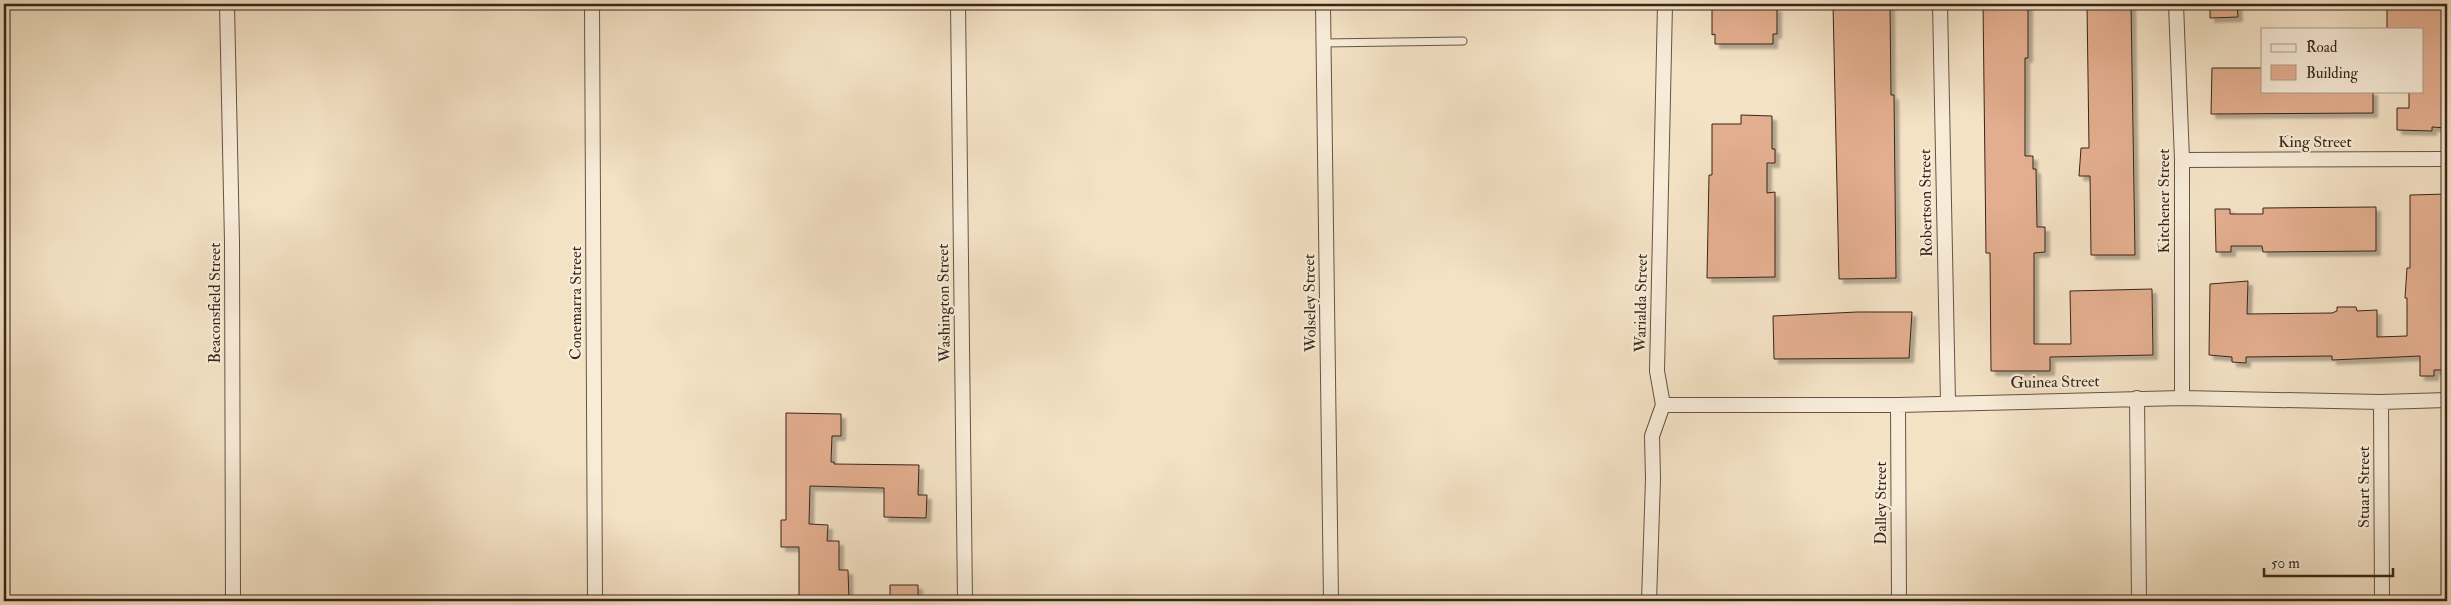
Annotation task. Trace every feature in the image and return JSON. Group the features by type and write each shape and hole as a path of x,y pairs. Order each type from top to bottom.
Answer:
{"street":[{"name":"Beaconsfield Street","path":"227,4 232,242 233,601"},
{"name":"Conemarra Street","path":"592,4 595,601"},
{"name":"Washington Street","path":"958,4 965,601"},
{"name":"Wolseley Street","path":"1323,4 1331,601"},
{"name":"Warialda Street","path":"1649,601 1653,479 1652,436 1663,405 1657,371 1665,4"},
{"name":"Robertson Street","path":"1940,4 1948,402"},
{"name":"Kitchener Street","path":"2176,4 2182,160 2182,398"},
{"name":"King Street","path":"2182,160 2447,159"},
{"name":"Guinea Street","path":"1663,405 1898,405 1948,402 2137,398 2381,402 2447,400"},
{"path":"2137,398 2139,601"},
{"name":"Stuart Street","path":"2381,402 2382,601"},
{"name":"Dalley Street","path":"1898,405 1899,601"}],"lane":[{"path":"1324,43 1463,41"}],"building":[{"path":"1715,4 1773,4 1773,8 1777,7 1777,34 1773,34 1773,44 1715,44 1715,34 1712,35 1712,7 1715,7"},
{"path":"1833,4 1890,4 1891,95 1894,95 1896,278 1839,279"},
{"path":"1983,4 2028,4 2028,58 2025,58 2025,156 2033,156 2033,169 2036,169 2037,227 2045,227 2045,252 2034,253 2034,344 2071,344 2070,291 2152,289 2153,355 2050,357 2050,371 1991,371 1990,253 1986,253"},
{"path":"2087,4 2131,4 2135,255 2091,255 2090,176 2079,176 2081,148 2089,148"},
{"path":"2210,4 2237,4 2238,17 2210,18"},
{"path":"2387,4 2413,4 2413,8 2442,7 2442,10 2447,10 2447,128 2432,127 2432,131 2397,130 2397,108 2409,108 2409,92 2424,92 2424,28 2387,28"},
{"path":"2212,68 2261,68 2261,92 2373,92 2373,113 2211,114"},
{"path":"1741,115 1772,116 1772,149 1775,149 1775,163 1767,163 1767,193 1775,192 1775,277 1707,278 1709,175 1712,175 1712,124 1741,124"},
{"path":"2447,194 2447,370 2434,370 2434,376 2420,376 2420,356 2332,360 2332,356 2246,357 2246,363 2232,362 2232,357 2209,355 2210,284 2248,281 2247,314 2332,313 2337,311 2337,307 2356,307 2357,311 2377,310 2377,337 2407,336 2407,298 2405,298 2407,268 2410,268 2410,195"},
{"path":"2376,207 2376,251 2263,252 2262,246 2231,246 2231,252 2216,252 2215,209 2230,209 2230,214 2263,214 2263,208"},
{"path":"1857,312 1912,312 1909,358 1774,359 1773,316"},
{"path":"786,413 841,414 841,436 832,436 831,462 834,462 834,464 919,465 918,495 927,495 926,518 884,517 884,488 810,486 809,524 828,525 827,541 839,541 839,570 848,570 849,601 799,599 799,547 781,547 781,520 786,520"},
{"path":"890,585 918,585 918,601 890,601"}]}
